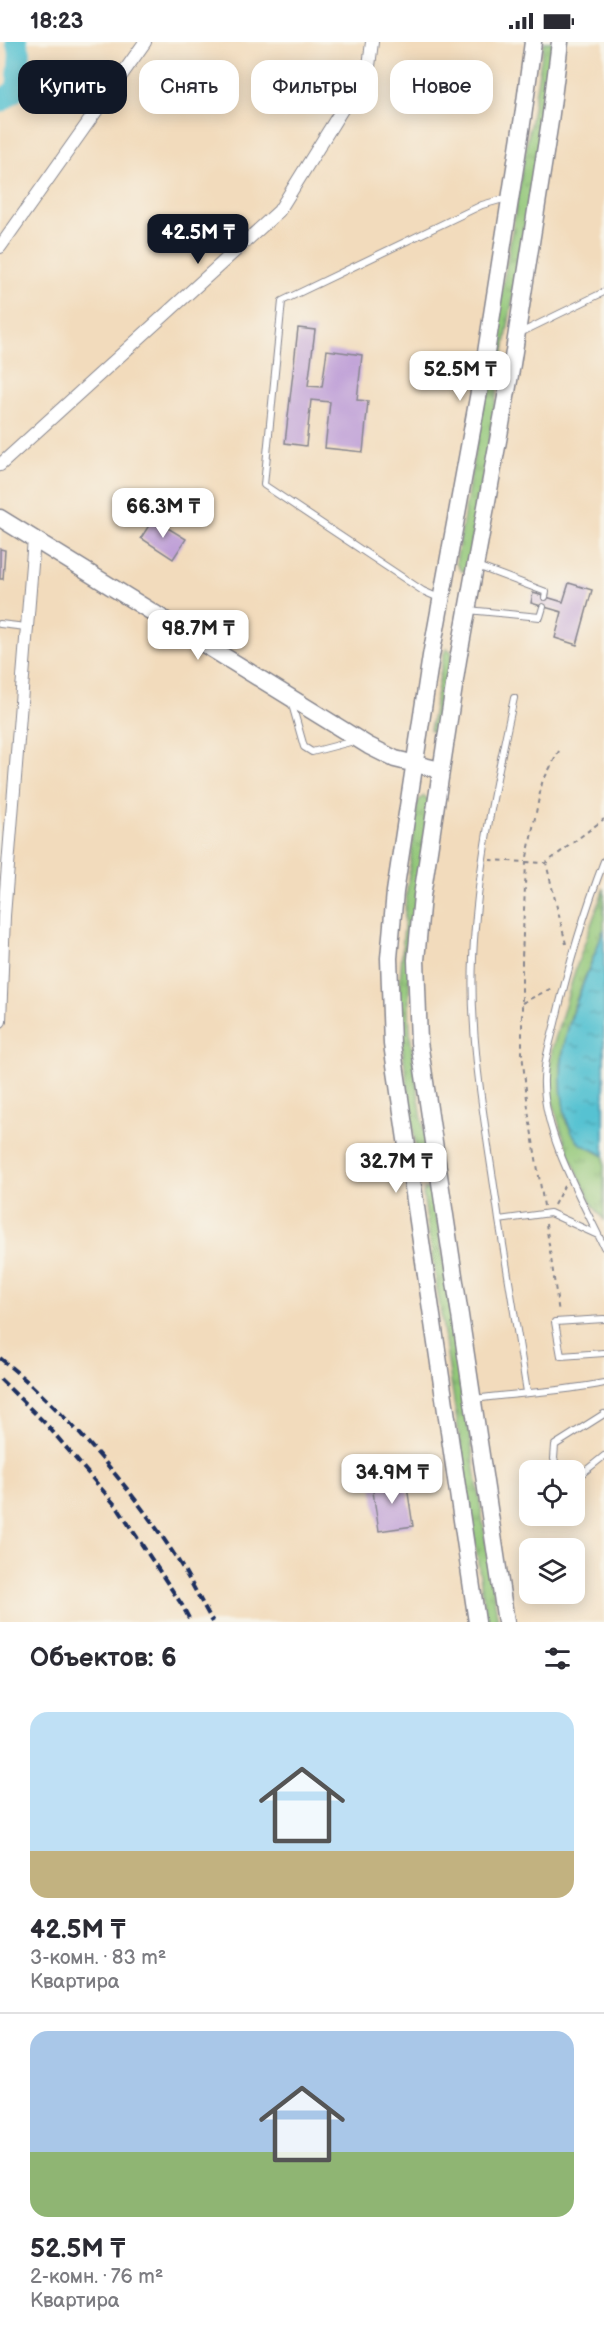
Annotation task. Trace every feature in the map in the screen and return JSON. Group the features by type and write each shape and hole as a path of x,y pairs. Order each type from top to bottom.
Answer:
{"main road":[{"path":"477,1622 392,1044 389,958 395,892 414,765 481,381 533,42"},
{"path":"506,1622 419,1042 416,960 422,896 440,770 517,335 560,42"},
{"path":"0,518 358,740 395,759 440,770"},
{"path":"442,599 468,607"}],"street":[{"path":"0,247 145,42"},
{"path":"0,465 279,211 369,66 372,42"},
{"path":"0,1021 4,916 34,539"},
{"path":"410,1173 437,1169"}],"lane":[{"path":"442,599 423,591 264,485 282,301 483,205 510,197"},
{"path":"517,335 604,294"},
{"path":"476,565 546,592 545,597"},
{"path":"468,607 540,617 543,607"},
{"path":"0,624 26,627"},
{"path":"290,698 304,747 312,752 358,740"},
{"path":"514,698 482,860 473,959 475,1039 499,1220 527,1392"},
{"path":"604,861 592,891 571,962 546,1059 543,1086 551,1126 570,1175 604,1247"},
{"path":"499,1220 548,1213 601,1237"},
{"path":"604,1319 555,1322 561,1356 604,1353"},
{"path":"473,1399 527,1392 568,1391 604,1383"},
{"path":"554,1460 555,1445 604,1414"},
{"path":"585,1471 604,1456"}],"path":[{"path":"559,752 542,783 526,862 522,1053 529,1117 548,1213 560,1322"},
{"path":"482,860 546,863 604,819"},
{"path":"546,863 571,962"},
{"path":"522,1002 566,981"},
{"path":"548,1213 570,1175"}],"green space":[{"path":"544,42 553,42 548,86 468,567 465,571 461,571 456,563"},
{"path":"447,649 452,652 439,732 435,734 430,730 444,653"},
{"path":"424,796 429,801 414,923 409,997 412,1053 426,1147 425,1151 420,1152 416,1149 402,1044 399,996 406,898 418,801"},
{"path":"604,888 604,929 572,1011 561,1062 561,1088 566,1122 578,1142 604,1156 604,1220 592,1204 572,1160 548,1085 552,1050 575,971"},
{"path":"425,1189 433,1191 498,1622 487,1622 423,1194"}],"water":[{"path":"604,929 604,1156 580,1143 571,1131 565,1112 561,1078 563,1056 573,1013"}],"building":[{"path":"298,328 315,330 308,386 322,387 327,350 362,355 357,400 368,401 363,452 325,448 330,402 311,400 306,446 285,443"},
{"path":"153,519 186,539 173,559 141,538"},
{"path":"0,549 5,550 3,579 0,579"},
{"path":"569,583 592,590 577,645 555,638 562,612 531,603 533,593 563,602"},
{"path":"406,1480 413,1526 379,1531 372,1485"}],"waterway":[{"path":"0,102 17,89 20,53 16,42"}],"railway":[{"path":"0,1358 26,1380 74,1428 140,1506 179,1562 213,1622"},
{"path":"0,1379 46,1424 117,1507 191,1622"}]}
